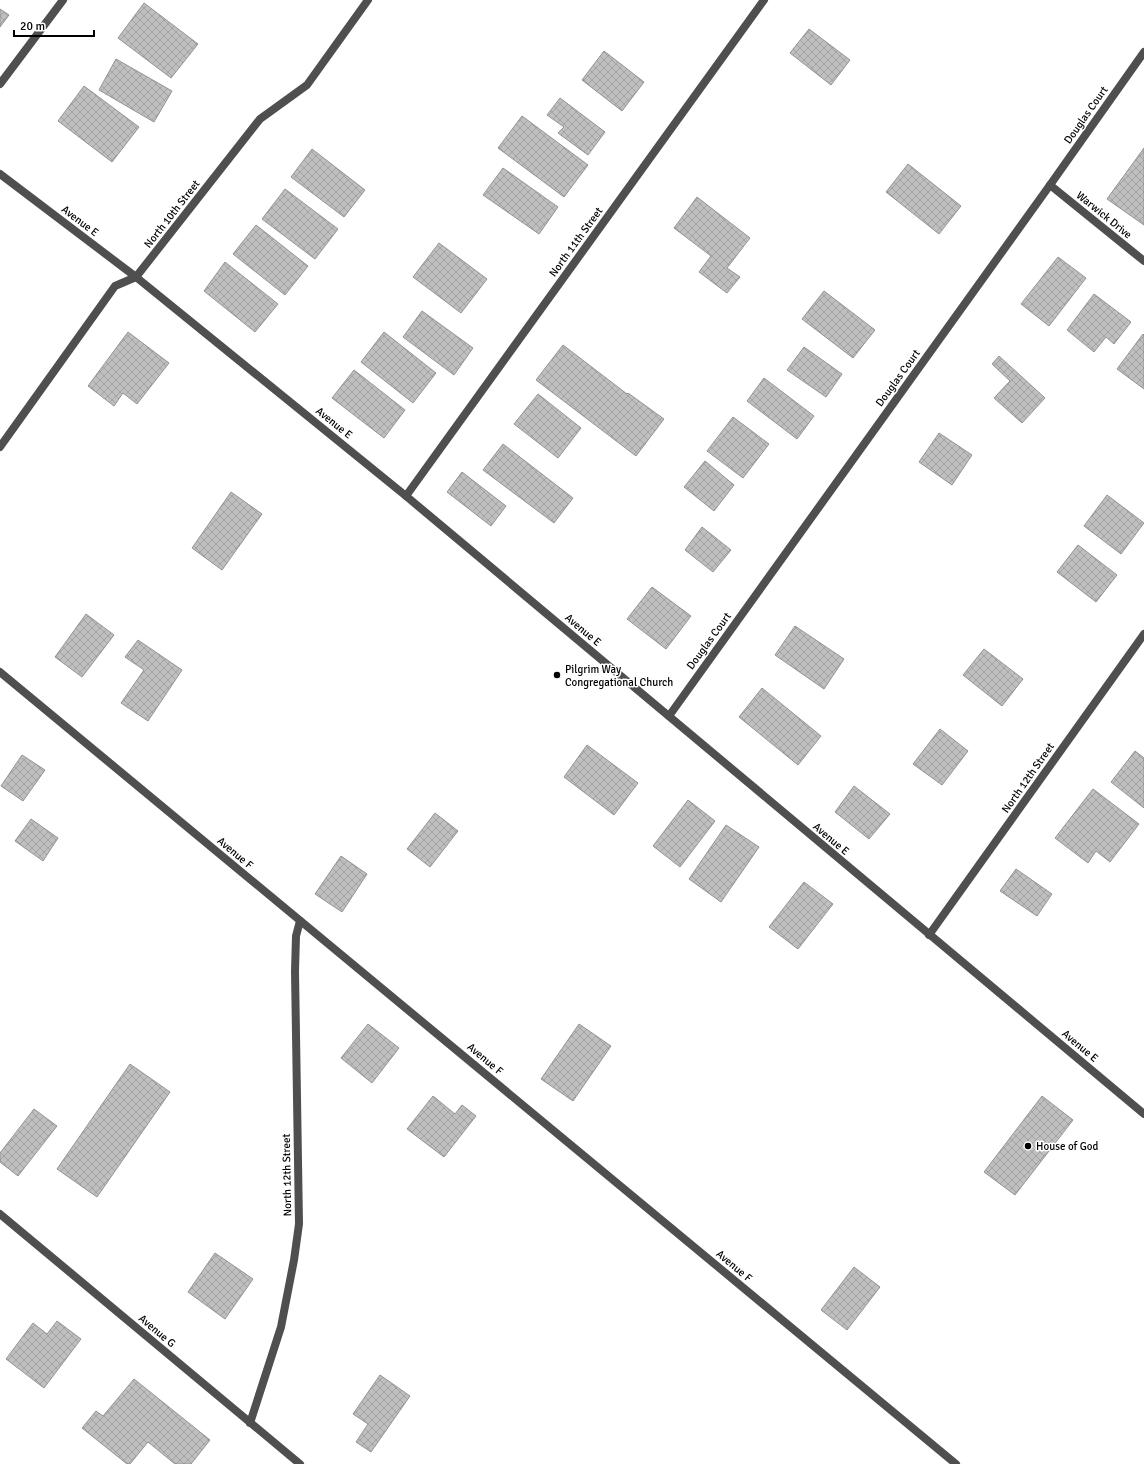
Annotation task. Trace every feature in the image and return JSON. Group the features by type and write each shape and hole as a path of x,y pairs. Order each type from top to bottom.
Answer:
{"street":[{"path":"0,84 63,0"},
{"name":"North 10th Street","path":"0,447 115,286 136,277 260,119 307,85 368,0"},
{"name":"North 11th Street","path":"406,496 764,0"},
{"name":"Douglas Court","path":"669,716 1050,186 1144,52"},
{"name":"Avenue E","path":"0,174 136,277 406,496 1144,1114"},
{"name":"Warwick Drive","path":"1050,186 1144,261"},
{"name":"North 12th Street","path":"929,935 1144,634"},
{"name":"Avenue F","path":"0,672 956,1464"},
{"name":"North 12th Street","path":"250,1423 280,1327 294,1260 299,1224 295,971 296,936 300,921"},
{"name":"Avenue G","path":"0,1214 300,1464"}],"building":[{"path":"144,3 198,44 171,78 118,38"},
{"path":"0,9 9,15 0,27"},
{"path":"809,29 850,60 831,85 790,53"},
{"path":"604,51 644,82 622,111 582,80"},
{"path":"116,59 172,91 154,122 99,90"},
{"path":"84,86 139,127 112,162 58,121"},
{"path":"560,98 605,132 588,155 558,133 564,127 547,115"},
{"path":"522,116 588,165 564,197 498,148"},
{"path":"1144,148 1144,225 1107,199"},
{"path":"312,149 365,190 344,217 291,177"},
{"path":"908,164 961,206 939,234 886,192"},
{"path":"503,168 558,207 539,234 483,195"},
{"path":"285,189 338,229 315,259 262,219"},
{"path":"697,197 750,238 727,268 740,277 727,293 699,272 711,256 674,228"},
{"path":"256,225 308,266 285,295 233,254"},
{"path":"439,243 487,279 461,313 413,277"},
{"path":"1058,257 1086,278 1049,326 1021,304"},
{"path":"225,262 278,304 255,332 204,291"},
{"path":"824,291 875,330 853,358 802,319"},
{"path":"1094,294 1131,322 1114,344 1106,337 1094,352 1067,330"},
{"path":"422,311 473,348 454,375 403,337"},
{"path":"128,332 169,363 137,404 123,393 114,406 88,386"},
{"path":"384,332 436,373 413,403 361,362"},
{"path":"1143,334 1144,335 1144,389 1117,369"},
{"path":"563,345 627,394 628,393 664,419 636,456 536,380"},
{"path":"804,347 842,374 826,397 787,370"},
{"path":"999,356 1045,398 1022,423 994,398 1010,381 992,364"},
{"path":"354,370 405,410 384,438 332,398"},
{"path":"764,378 814,416 797,439 747,401"},
{"path":"538,394 581,428 558,458 514,424"},
{"path":"733,417 769,444 743,478 707,451"},
{"path":"939,433 972,455 952,485 919,462"},
{"path":"503,444 573,498 554,523 483,470"},
{"path":"705,461 734,485 714,511 684,487"},
{"path":"462,472 506,506 491,526 447,492"},
{"path":"231,492 262,514 222,570 192,548"},
{"path":"1107,495 1144,523 1121,554 1084,526"},
{"path":"702,527 731,550 713,572 685,550"},
{"path":"1078,545 1117,575 1096,602 1057,572"},
{"path":"652,587 691,616 666,649 627,619"},
{"path":"86,614 114,635 82,677 55,657"},
{"path":"795,626 844,659 824,689 775,655"},
{"path":"138,640 182,670 148,721 121,703 144,670 125,657"},
{"path":"984,649 1023,679 1002,706 963,675"},
{"path":"762,688 821,736 798,765 739,717"},
{"path":"940,729 968,751 942,785 913,764"},
{"path":"587,745 638,783 614,815 564,777"},
{"path":"1135,751 1144,758 1144,808 1111,782"},
{"path":"22,755 45,770 23,801 1,786"},
{"path":"854,786 890,814 869,839 835,812"},
{"path":"1093,789 1139,824 1110,862 1096,851 1088,863 1055,838"},
{"path":"688,800 715,821 680,867 653,846"},
{"path":"435,813 458,831 430,867 407,849"},
{"path":"31,819 58,838 43,861 15,841"},
{"path":"726,825 759,847 721,902 689,879"},
{"path":"341,856 367,874 342,912 315,894"},
{"path":"1016,869 1052,894 1037,916 1000,891"},
{"path":"804,882 833,904 798,949 769,927"},
{"path":"368,1024 399,1048 372,1083 341,1058"},
{"path":"579,1024 611,1046 573,1101 541,1079"},
{"path":"130,1064 170,1092 97,1197 57,1169"},
{"path":"433,1096 455,1114 462,1105 476,1116 444,1157 407,1129"},
{"name":"House of God","path":"1042,1096 1073,1120 1015,1195 984,1172"},
{"path":"34,1109 57,1126 18,1176 0,1162 0,1153"},
{"path":"215,1253 253,1279 225,1319 188,1292"},
{"path":"854,1267 880,1287 847,1330 821,1310"},
{"path":"57,1321 81,1339 44,1388 6,1359 33,1323 47,1334"},
{"path":"380,1375 410,1396 371,1452 356,1442 368,1424 353,1414"},
{"path":"134,1379 210,1440 191,1464 175,1464 148,1442 130,1464 127,1464 82,1428 96,1411 103,1416"}],"place":[{"name":"Pilgrim Way Congregational Church","path":"557,675"},
{"name":"House of God","path":"1028,1146"}]}
